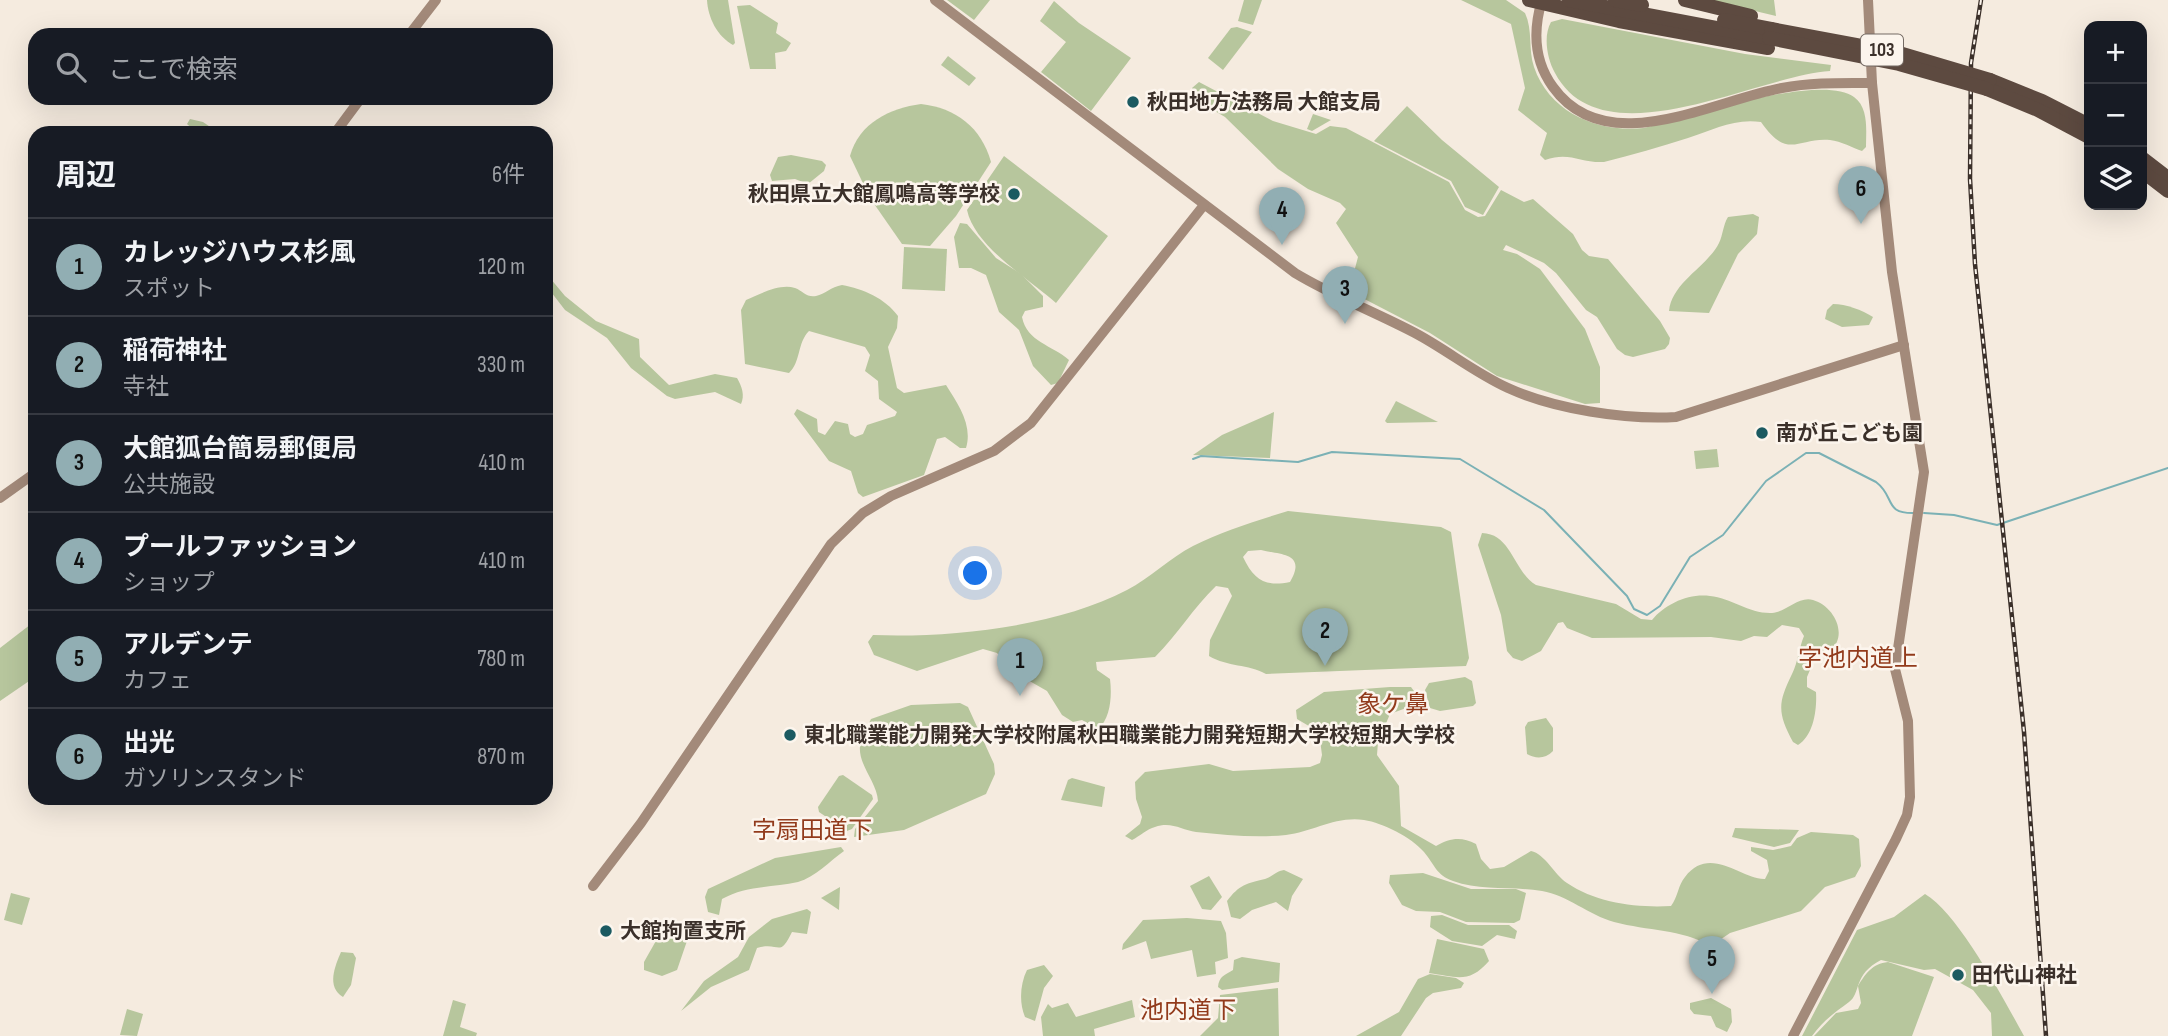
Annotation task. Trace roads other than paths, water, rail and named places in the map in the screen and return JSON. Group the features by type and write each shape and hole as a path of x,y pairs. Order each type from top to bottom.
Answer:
{"highway":[{"name":"103","path":"1569,0 1931,61 1989,85 2084,134"},
{"name":"103","path":"1615,0 1713,23"},
{"path":"1685,0 1770,34"},
{"path":"1537,1 1770,34"},
{"name":"103","path":"1770,34 1989,85 2042,101 2084,122"},
{"path":"2147,162 2168,178"},
{"path":"2147,175 2168,191"}],"street":[{"path":"414,28 436,0"},
{"path":"935,0 1265,253 1330,294 1423,337 1505,387 1581,408 1643,419 1676,417 1903,345"},
{"path":"1793,1036 1907,815 1910,797 1908,722 1895,669 1924,472 1892,272 1872,83 1868,0"},
{"path":"1537,1 1536,40 1549,81 1574,109 1609,124 1644,123 1797,85 1872,83"},
{"path":"340,126 356,105"},
{"path":"593,886 641,823 831,544 863,513 891,496 993,451 1031,423 1204,205"},
{"path":"0,498 28,478"}],"waterway":[{"path":"1193,459 1201,456 1298,462 1332,452 1460,459 1544,510 1627,596 1634,609 1647,615 1660,606 1690,557 1723,535 1766,481 1806,453 1819,453 1876,482 1894,508 1905,513 1915,513"},
{"path":"1924,513 1954,515 1997,525 2168,468"}],"railway":[{"path":"1981,0 1971,63 1970,179 1975,264 2024,732 2046,1036"}],"place":[{"name":"秋田地方法務局 大館支局","path":"1133,102"},
{"name":"秋田県立大館鳳鳴高等学校","path":"1014,194"},
{"name":"出光","path":"1861,224"},
{"name":"プールファッション","path":"1282,245"},
{"name":"大館狐台簡易郵便局","path":"1345,324"},
{"name":"南が丘こども園","path":"1762,433"},
{"name":"稲荷神社","path":"1325,666"},
{"name":"カレッジハウス杉風","path":"1020,696"},
{"name":"東北職業能力開発大学校附属秋田職業能力開発短期大学校短期大学校","path":"790,735"},
{"name":"大館拘置支所","path":"606,931"},
{"name":"田代山神社","path":"1958,975"},
{"name":"アルデンテ","path":"1712,994"}],"district":[{"name":"字池内道上","path":"1858,658"},
{"name":"象ケ鼻","path":"1393,704"},
{"name":"字扇田道下","path":"812,830"},
{"name":"池内道下","path":"1188,1010"}]}
